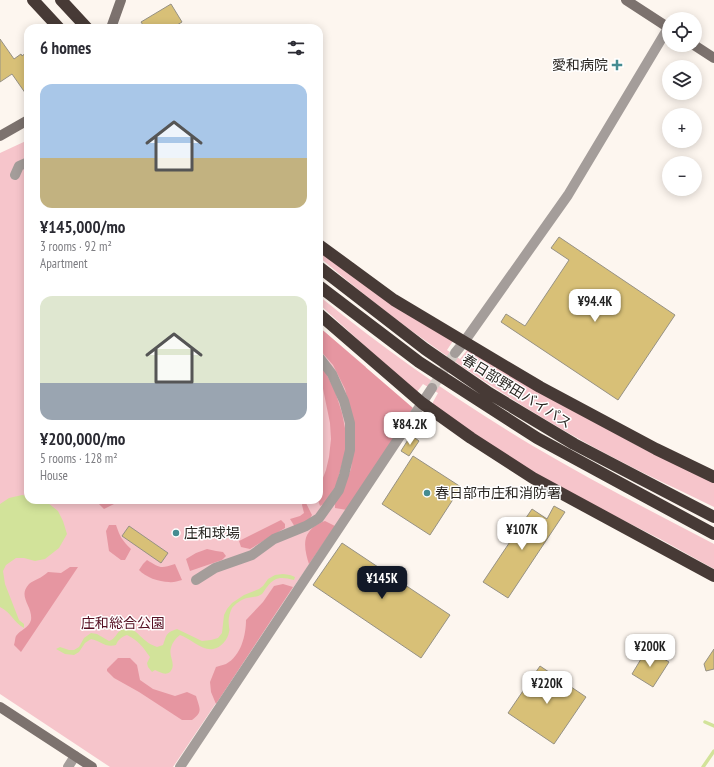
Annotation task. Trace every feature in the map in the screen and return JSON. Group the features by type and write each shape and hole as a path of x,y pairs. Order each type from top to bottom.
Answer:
{"highway":[{"path":"33,0 55,24"},
{"path":"61,0 83,24"},
{"path":"323,248 394,300 547,391 714,478"},
{"name":"春日部野田バイパス","path":"323,270 425,349 489,393 574,444 714,517"},
{"name":"春日部野田バイパス","path":"323,289 419,362 537,438 714,534"},
{"path":"323,317 422,403 471,438 533,478 714,576"}],"street":[{"path":"112,24 121,0"},
{"path":"626,0 662,24"},
{"path":"455,353 568,195 662,38"},
{"path":"702,50 714,58"},
{"path":"0,136 24,122"},
{"path":"15,175 19,166 24,164"},
{"path":"196,580 216,568 252,555 274,539 306,526 319,518 339,490 350,450 350,423 344,401 332,374 323,362"},
{"path":"180,767 432,388"},
{"path":"0,707 92,767"},
{"path":"68,767 75,756"}],"green space":[{"name":"庄和総合公園","path":"24,142 24,504 323,504 323,330 366,367 355,498 173,767 110,767 0,694 0,153"},
{"path":"323,253 453,341 447,350 460,359 467,350 638,446 714,483 714,507 596,448 545,419 477,377 444,354 349,282 323,260"},
{"path":"323,299 396,356 505,429 578,472 714,544 714,569 662,540 566,491 507,456 433,406 433,402 438,393 423,384 417,392 323,308"}],"shaded area":[{"path":"323,330 413,408 347,510 335,508 335,503 351,469 354,445 353,422 345,389 333,365 323,354"},
{"path":"323,369 335,391 346,433 345,453 336,486 324,504 320,506 319,504 323,504 323,478 329,457 331,439 330,423 323,389"},
{"path":"22,495 24,495 24,504 49,504 58,511 67,534 59,548 45,559 35,561 24,558 16,558 6,565 3,571 5,584 19,620 24,624 24,628 0,607 0,504 9,498"},
{"path":"99,504 114,504 104,509"},
{"path":"306,504 312,515 308,522 295,527 290,519 304,513 302,505"},
{"path":"281,520 285,524 285,528 250,549 241,547 239,541"},
{"path":"325,521 335,526 309,564 305,548 307,535 310,530"},
{"path":"109,525 116,525 125,543 131,549 125,560 121,560 109,551 106,531"},
{"path":"207,549 223,552 226,556 222,560 190,571 186,559"},
{"path":"147,560 160,567 175,564 182,580 165,582 152,579 145,575 139,570"},
{"path":"70,567 78,567 21,652 14,645 18,634 30,623 31,620 30,610 25,597 26,589 29,584 48,572 61,573"},
{"path":"283,574 295,577 294,580 286,578 276,579 270,583 262,594 243,599 233,606 229,617 228,635 224,643 219,647 213,649 205,648 180,635 174,641 170,651 173,666 170,672 166,674 155,670 152,672 147,663 150,657 135,639 127,635 120,639 116,645 112,646 91,639 85,643 79,652 74,655 65,654 56,649 60,647 74,650 79,647 84,638 91,633 97,634 109,641 113,639 121,630 127,628 130,628 147,642 157,647 163,645 168,633 177,629 202,641 218,638 222,633 224,615 232,603 244,595 259,589 268,579 275,575"},
{"path":"283,584 293,587 216,704 211,692 210,682 216,667 226,664 235,656 242,645 246,620 263,602 274,586"},
{"path":"118,658 130,658 137,665 140,680 153,689 175,696 187,692 196,696 200,710 198,715 192,720 182,720 139,692 114,678 107,671 107,669"}],"building":[{"path":"171,4 182,22 179,24 142,24 141,22"},
{"path":"0,39 14,59 21,54 22,56 24,54 24,91 12,74 0,82"},
{"path":"559,237 675,315 618,400 501,322 506,314 525,326 569,260 551,248"},
{"path":"411,435 419,441 409,456 401,451"},
{"path":"413,456 461,487 430,535 382,504"},
{"path":"554,506 565,512 508,598 483,582 532,509 547,519"},
{"path":"129,526 168,553 161,563 122,536"},
{"path":"342,543 450,615 421,658 313,585"},
{"path":"647,649 669,662 653,687 632,674"},
{"path":"714,649 714,669 706,671 704,664"},
{"path":"540,666 586,697 554,744 508,713"}],"waterway":[{"path":"705,722 714,726"},
{"path":"703,767 714,751"}],"tunnel":[{"path":"432,388 455,353"}],"place":[{"name":"愛和病院","path":"617,65"},
{"name":"春日部市庄和消防署","path":"427,493"},
{"name":"庄和球場","path":"176,533"}]}
